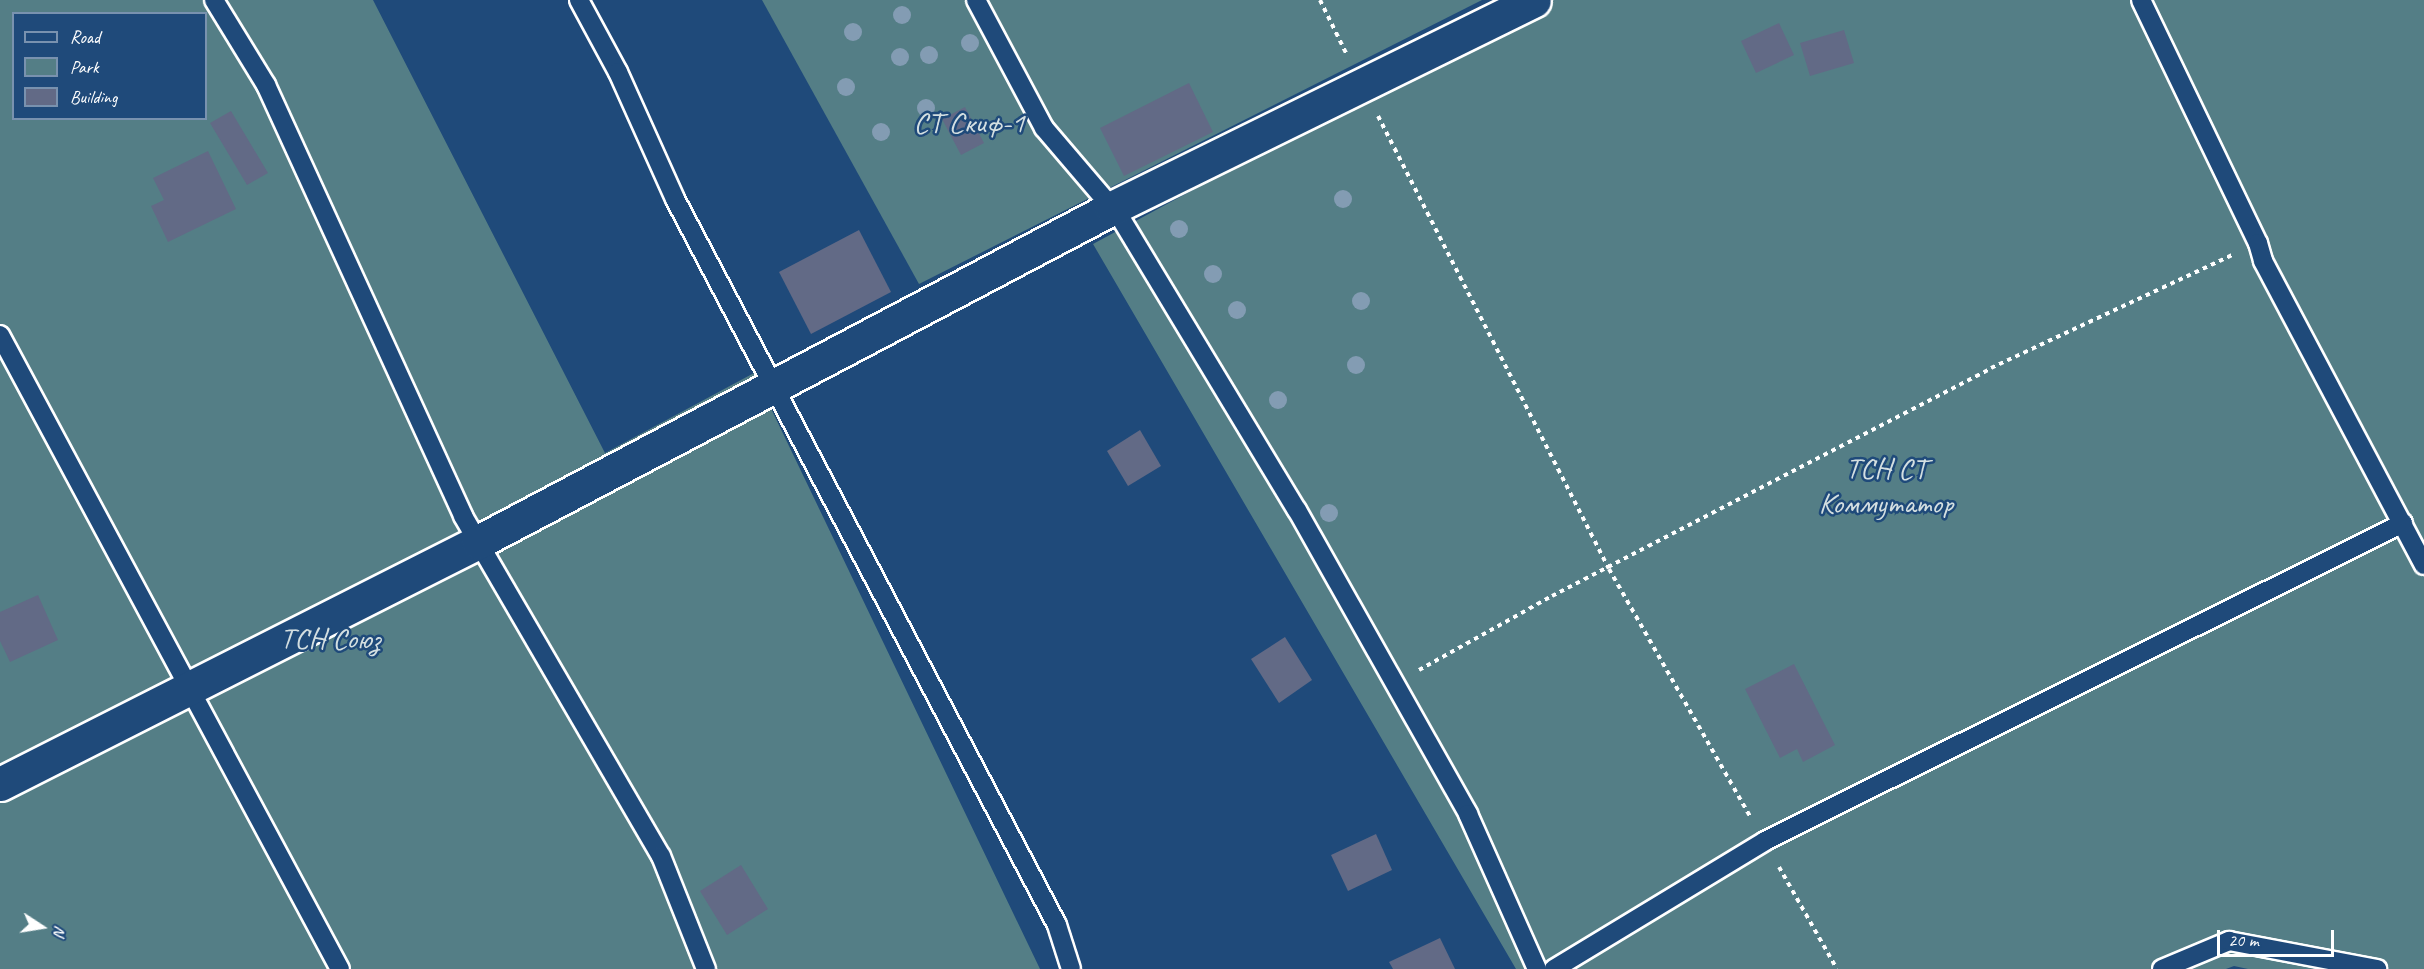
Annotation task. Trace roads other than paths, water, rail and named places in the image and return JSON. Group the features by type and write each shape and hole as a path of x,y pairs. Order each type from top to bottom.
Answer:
{"street":[{"path":"0,784 478,542 1112,208 1534,0"}],"lane":[{"path":"214,0 266,85 463,516 661,856 706,969"},
{"path":"579,0 618,72 675,199 1057,925 1071,969"},
{"path":"976,0 1044,128 1112,208 1297,510 1468,814 1538,969"},
{"path":"2141,0 2258,243 2263,261 2424,565"},
{"path":"0,335 340,969"},
{"path":"1554,969 1765,841 2403,523"},
{"path":"2162,969 2229,941 2377,969"}],"park label":[{"name":"СТ Скиф-1","path":"969,122"},
{"name":"ТСН СТ Коммутатор","path":"1886,485"},
{"name":"ТСН Союз","path":"330,638"}]}
